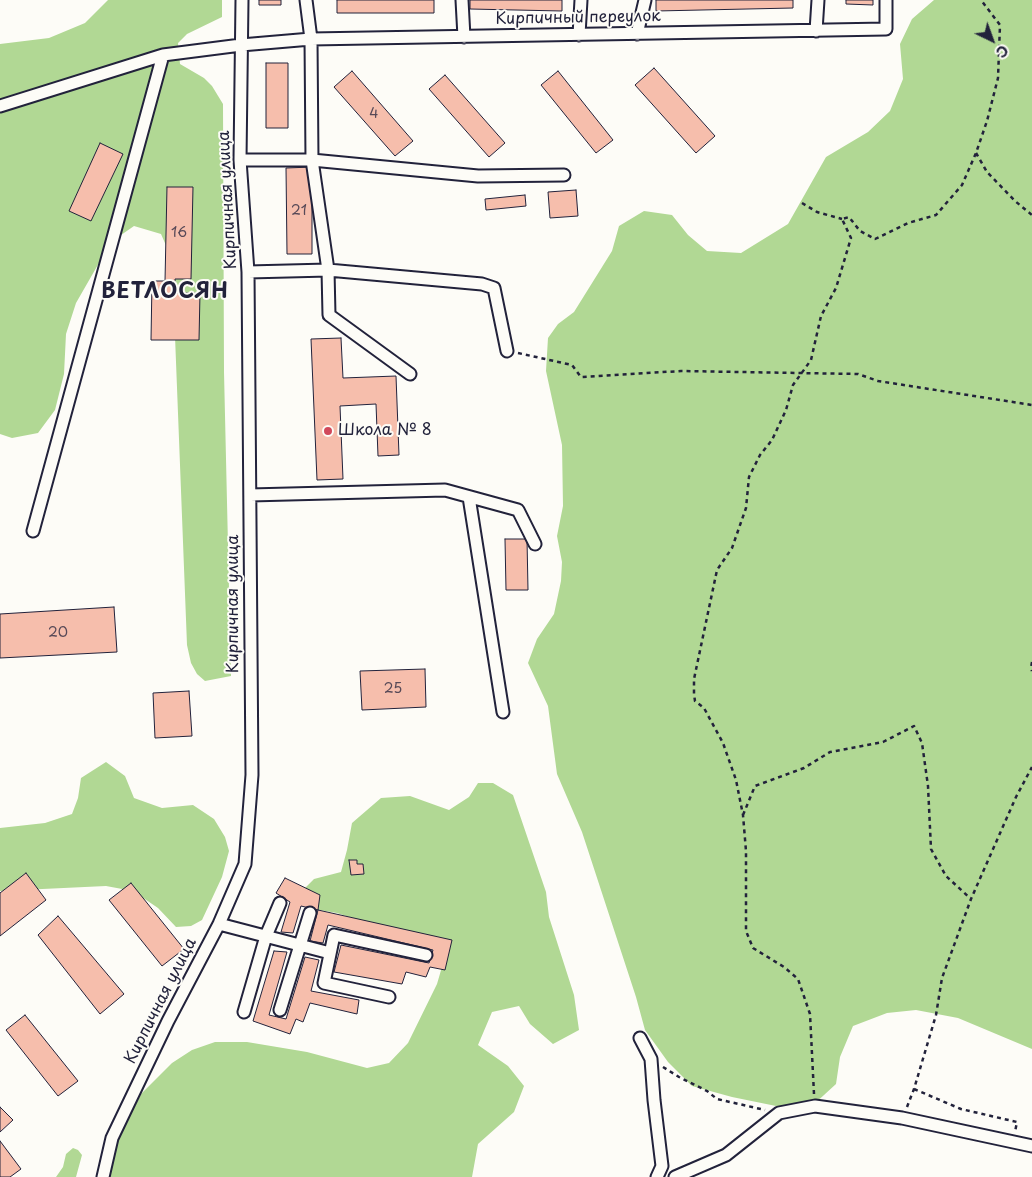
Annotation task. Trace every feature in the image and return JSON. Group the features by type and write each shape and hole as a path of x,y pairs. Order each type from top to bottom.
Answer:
{"street":[{"name":"Кирпичная улица","path":"102,1177 112,1138 168,1021 219,924 245,864 252,775 248,272 240,160 242,0"},
{"path":"306,0 311,39 312,160 328,270 329,315 410,374"},
{"path":"462,0 464,37"},
{"path":"579,34 581,0"},
{"path":"637,34 645,0"},
{"path":"816,30 818,0"},
{"name":"Кирпичный переулок","path":"0,106 163,54 311,39 886,29 886,0"},
{"path":"33,531 163,54"},
{"path":"240,160 312,160 478,176 564,175"},
{"path":"248,272 328,270 482,284 494,288 508,351"},
{"path":"250,495 445,490 518,510 535,544"},
{"path":"469,497 504,712"},
{"path":"244,1012 266,936 280,903"},
{"path":"280,1010 310,913"},
{"path":"219,924 330,953"},
{"path":"389,998 324,983 334,935 426,955"},
{"path":"640,1038 651,1059 662,1166 657,1177"},
{"path":"675,1177 726,1155 779,1113 815,1106 902,1118 1032,1146"}],"path":[{"path":"802,203 817,212 842,219 849,217 860,231 875,239 908,223 936,215 962,185 987,121 998,78 1000,25 981,0"},
{"path":"976,152 987,172 1015,202 1032,215"},
{"path":"815,1106 810,1014 798,979 784,967 753,948 746,931 746,851 743,815 736,780 723,744 704,708 696,701 694,680 717,570 732,548 746,508 749,477 760,455 772,440 786,410 793,385 811,360 822,316 836,288 851,238 842,219"},
{"path":"508,351 572,366 582,377 681,371 858,374 878,380 1032,405"},
{"path":"1032,662 1032,671"},
{"path":"743,815 755,786 804,768 830,752 883,742 914,726 922,743 927,777 931,849 946,876 971,899"},
{"path":"902,1118 914,1089 936,1015 942,978 971,899 1016,798 1032,767"},
{"path":"651,1059 717,1098 779,1113"},
{"path":"914,1089 961,1109 1016,1122 1014,1141"}],"green space":[{"path":"108,0 222,0 222,17 187,34 178,43 180,64 204,78 212,86 223,104 224,372 231,676 205,681 197,674 191,663 187,645 172,259 161,234 134,226 111,242 76,303 66,334 64,374 55,410 38,433 12,438 0,434 0,44 49,38 85,23"},
{"path":"934,0 1032,0 1032,1049 958,1018 916,1010 887,1013 853,1026 840,1057 836,1084 812,1106 776,1106 692,1086 668,1062 645,1030 582,832 557,774 548,706 528,663 537,639 554,614 561,581 562,562 557,536 563,506 562,445 546,371 548,338 558,324 574,312 612,251 619,226 644,211 672,215 688,235 707,251 741,253 788,224 826,157 868,132 890,111 903,79 900,44 912,19"},
{"path":"106,762 125,776 134,798 162,808 193,805 214,819 225,837 229,851 222,877 202,920 191,926 176,927 158,908 133,891 106,886 0,891 0,828 45,823 72,814 78,798 81,778"},
{"path":"478,783 493,783 513,795 546,892 549,917 574,995 579,1030 553,1044 530,1024 519,1006 492,1012 478,1045 508,1066 524,1086 514,1112 478,1144 472,1177 102,1177 116,1143 141,1094 172,1063 192,1050 215,1042 247,1042 307,1052 367,1068 389,1063 408,1043 437,984 444,960 432,944 337,913 308,908 304,889 314,879 341,872 352,823 381,798 410,796 449,810 469,797"},
{"path":"73,1148 82,1155 76,1177 56,1177 63,1167 66,1154"}],"building":[{"path":"259,0 281,0 281,5 259,5"},
{"path":"337,0 434,0 434,13 337,13"},
{"path":"470,0 562,0 562,11 470,9"},
{"path":"656,0 793,0 793,8 656,11"},
{"path":"846,0 873,0 873,5 846,4"},
{"path":"266,63 288,63 288,128 266,128"},
{"path":"654,68 715,136 696,153 635,85"},
{"path":"352,71 413,141 395,156 334,87"},
{"path":"558,71 613,140 596,153 541,85"},
{"path":"445,75 505,143 489,157 429,89"},
{"path":"100,143 123,154 91,221 69,211"},
{"path":"312,167 312,254 287,254 286,168"},
{"path":"167,187 193,187 191,279 175,279 175,293 200,293 199,340 151,340 152,281 165,281"},
{"path":"576,190 578,216 550,218 548,192"},
{"path":"525,195 526,206 486,210 485,199"},
{"name":"Школа № 8","path":"341,338 343,378 396,376 399,455 378,456 376,404 340,406 343,479 317,480 311,339"},
{"path":"505,539 527,539 528,590 506,590"},
{"path":"114,607 117,652 0,658 0,614"},
{"path":"425,669 426,707 362,710 360,671"},
{"path":"189,691 192,736 155,738 153,693"},
{"path":"349,860 357,860 357,864 363,864 364,874 351,875"},
{"path":"26,873 46,900 0,936 0,893"},
{"path":"285,878 320,895 318,910 301,906 293,933 281,932 290,902 276,893"},
{"path":"131,883 184,949 162,966 109,900"},
{"path":"318,910 452,940 445,970 430,967 426,977 406,972 402,984 334,972 341,945 429,963 433,950 328,925 323,943 310,941"},
{"path":"58,916 124,994 100,1014 38,935"},
{"path":"274,951 287,952 269,1015 286,1019 305,957 319,960 311,991 359,1000 357,1014 310,1003 303,1022 296,1019 290,1034 253,1021"},
{"path":"25,1015 78,1081 58,1096 6,1030"},
{"path":"0,1107 13,1120 0,1132"},
{"path":"0,1141 21,1169 10,1177 0,1177"}],"place":[{"name":"Школа № 8","path":"328,431"}],"district":[{"name":"ВЕТЛОСЯН","path":"165,292"}]}
